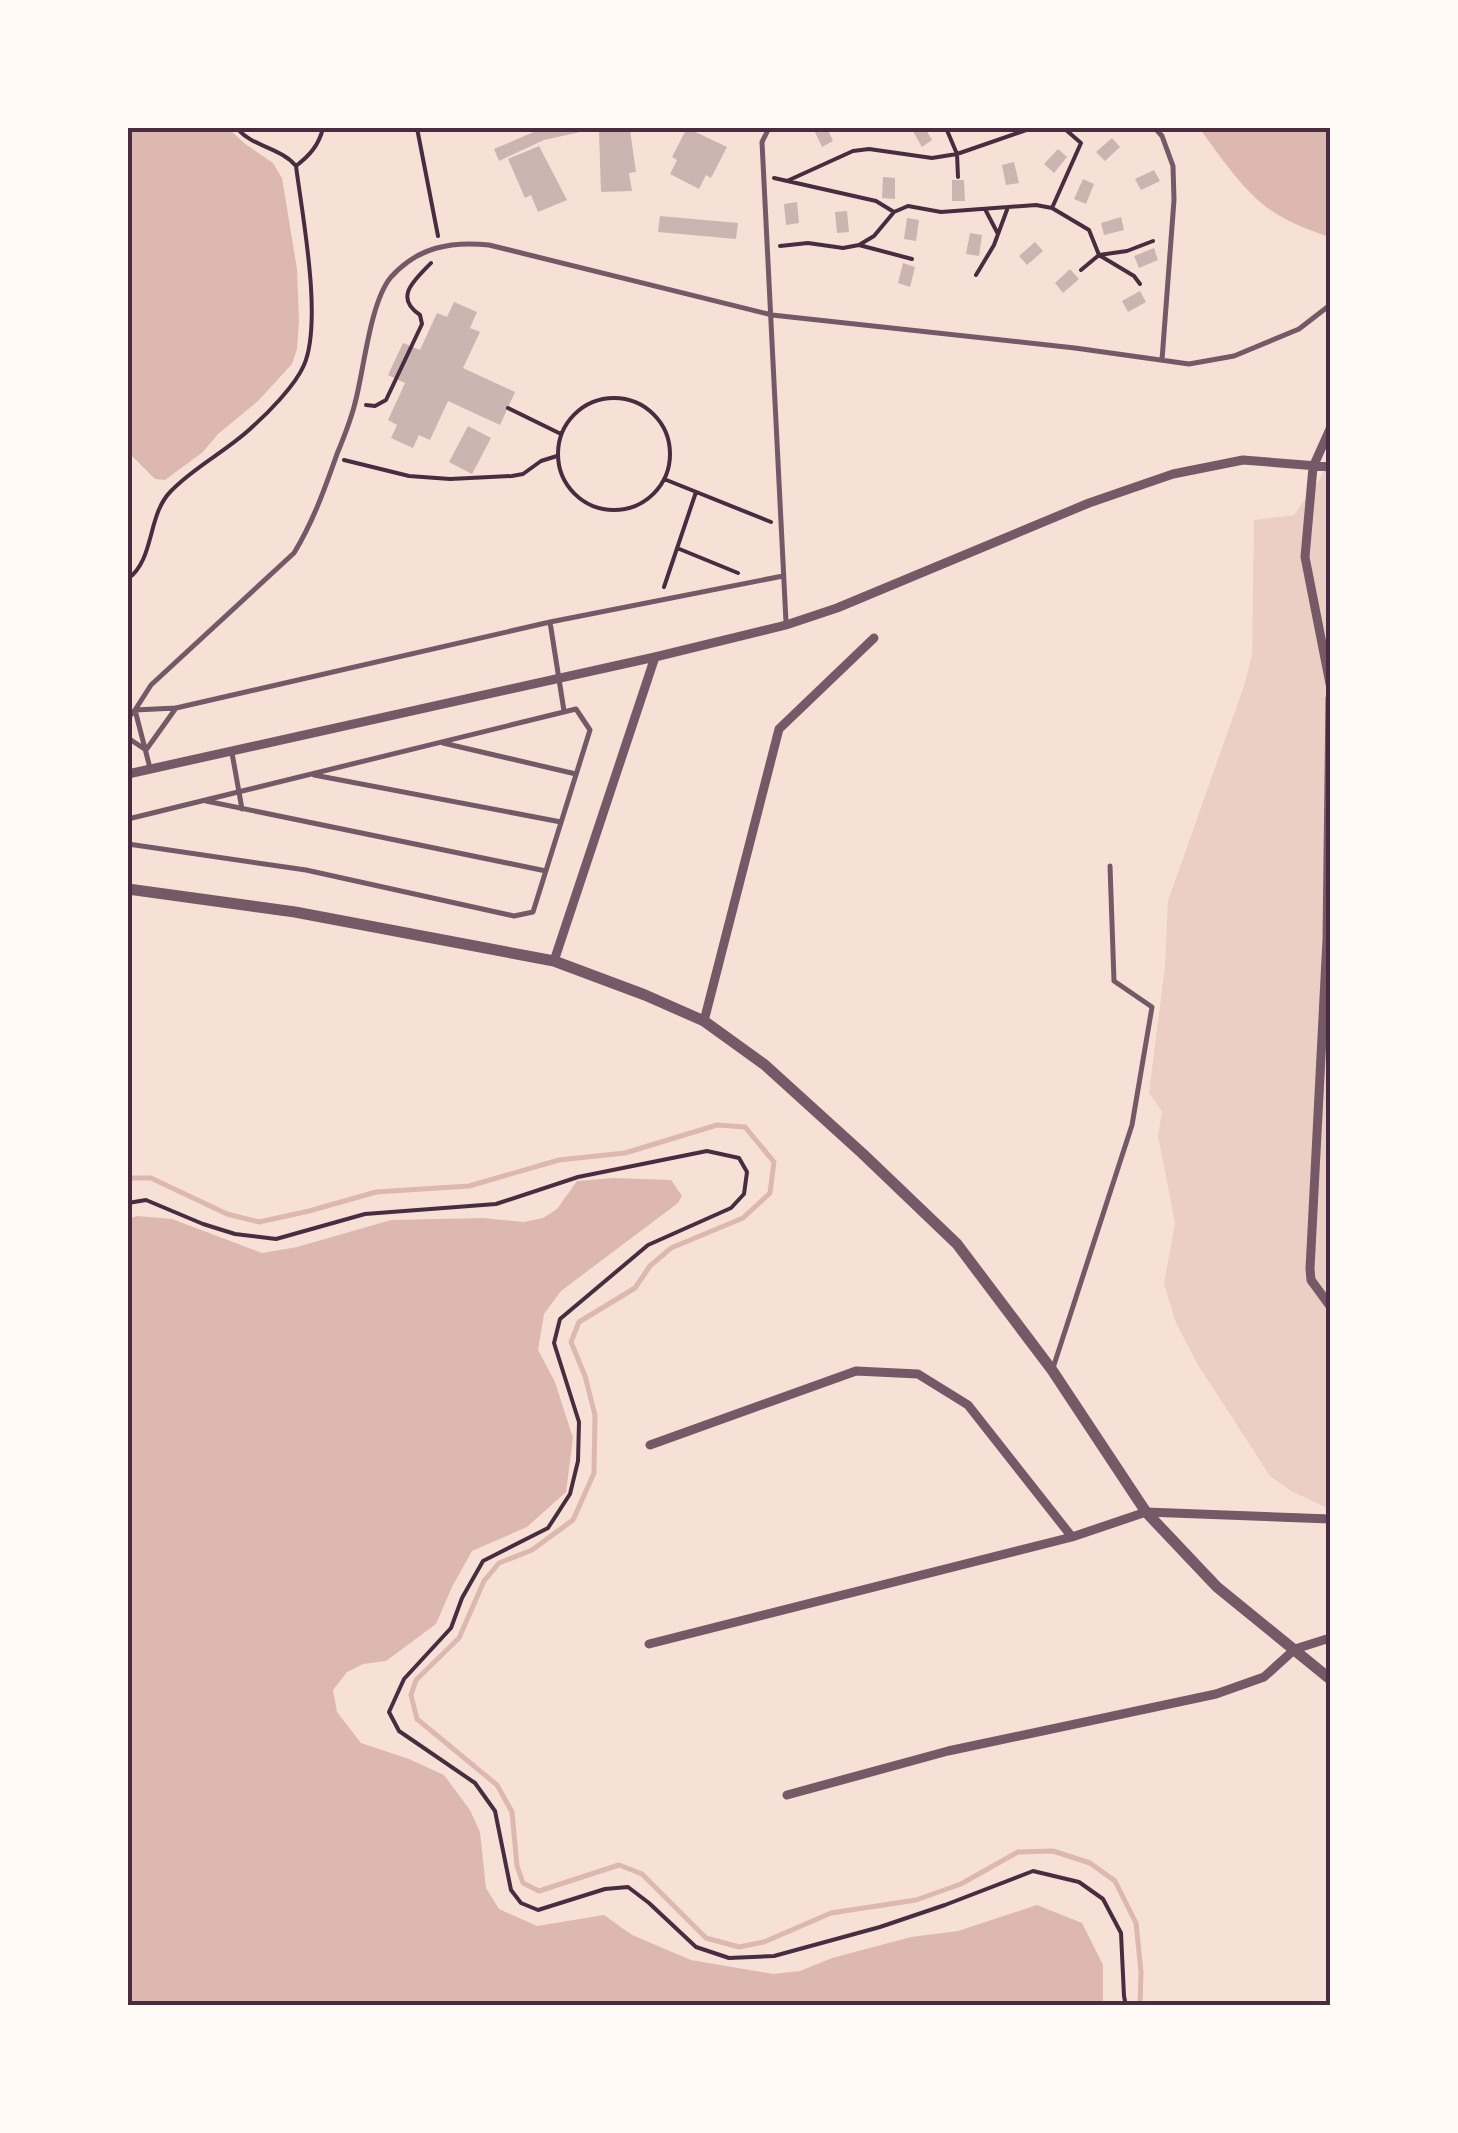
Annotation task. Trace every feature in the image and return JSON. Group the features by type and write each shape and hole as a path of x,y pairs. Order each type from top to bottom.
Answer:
{"street":[{"path":"1330,430 1314,467 1306,556 1330,684"},
{"path":"128,774 786,626 1089,503 1173,474 1242,460 1330,467"},
{"path":"704,1021 779,728 874,638"},
{"path":"554,961 655,657"},
{"path":"1330,698 1327,940 1310,1269 1311,1280 1330,1306"},
{"path":"128,889 296,912 554,961 704,1021 765,1064 957,1244 1052,1370 1146,1512 1217,1587 1330,1679"},
{"path":"650,1445 856,1370 918,1374 968,1406 1072,1537"},
{"path":"649,1644 1072,1537 1146,1512 1330,1518"},
{"path":"787,1794 948,1750 1216,1694 1264,1677 1296,1649 1330,1638"}],"lane":[{"path":"769,128 762,142 786,626"},
{"path":"1155,128 1162,136 1172,166 1174,200 1162,360"},
{"path":"128,718 151,686 294,553 310,526 355,405 378,303 390,278 416,257 440,245 490,244 772,315 1189,364 1234,356 1299,329 1330,306"},
{"path":"136,710 176,708 550,622 783,576"},
{"path":"550,622 564,712"},
{"path":"146,750 176,708"},
{"path":"128,819 576,709 590,730 533,912 514,916 306,870 128,844"},
{"path":"136,710 150,768"},
{"path":"128,738 146,750"},
{"path":"440,742 576,774"},
{"path":"231,750 242,809"},
{"path":"309,774 561,822"},
{"path":"202,801 546,872"},
{"path":"1052,1370 1132,1125 1152,1007 1114,980 1110,866"}],"path":[{"path":"128,579 143,560 154,518 166,495 250,430 303,368 309,350 309,266 296,166 287,156 241,134 238,128"},
{"path":"296,166 321,139 323,128"},
{"path":"355,405 376,406 386,400 422,324 420,315 410,308 406,298 408,288 433,260 440,245 417,128"},
{"path":"946,128 957,154 958,177"},
{"path":"787,181 853,151 869,149 932,158 957,154 1032,128"},
{"path":"1052,208 1081,143 1058,128"},
{"path":"764,176 876,202 894,212"},
{"path":"768,247 808,243 843,248 858,245 874,236 894,212 908,206 941,212 1036,206 1052,208 1088,230 1099,255 1134,276 1140,284"},
{"path":"976,275 1008,207"},
{"path":"986,210 998,234"},
{"path":"1081,270 1099,255 1128,251 1153,241"},
{"path":"858,245 912,258"},
{"path":"618,398 636,402 651,412 669,443 670,461 653,494 638,505 619,510 600,509 583,501 569,488 557,456 561,434 570,418 584,406 618,398"},
{"path":"508,408 561,434"},
{"path":"336,458 409,476 450,479 523,474 541,461 557,456"},
{"path":"664,479 783,526"},
{"path":"660,601 696,492"},
{"path":"678,548 754,582"},
{"path":"128,1203 146,1200 234,1234 276,1239 366,1214 496,1204 578,1177 707,1151 739,1158 747,1172 744,1194 731,1208 648,1245 560,1319 554,1343 579,1422 578,1461 570,1494 548,1528 483,1561 462,1598 451,1628 404,1679 389,1712 399,1731 475,1784 495,1810 510,1890 521,1904 538,1910 605,1889 628,1887 696,1947 729,1958 774,1956 896,1921 1034,1871 1078,1882 1103,1899 1121,1933 1126,2006"}],"shaded area":[{"path":"128,128 228,128 273,163 282,178 297,269 299,321 292,364 203,452 165,480 155,479 128,452"},
{"path":"1199,128 1330,128 1330,237 1293,223 1262,203"},
{"path":"1330,459 1329,1509 1270,1476 1198,1365 1176,1323 1164,1284 1175,1223 1158,1136 1162,1112 1149,1093 1165,966 1168,901 1252,654 1254,520 1294,515"},
{"path":"671,1180 682,1196 678,1203 561,1291 544,1314 538,1350 555,1382 573,1438 566,1492 527,1527 472,1551 436,1624 386,1661 363,1664 347,1672 333,1690 337,1712 361,1743 444,1775 470,1810 480,1832 486,1888 499,1909 537,1926 604,1915 632,1935 691,1960 773,1974 800,1971 832,1958 911,1937 958,1931 1037,1905 1082,1923 1103,1965 1103,2005 128,2005 128,1219 172,1219 262,1253 391,1220 483,1218 524,1222 543,1218 557,1209 577,1181"}],"building":[{"path":"543,128 594,129 544,140 499,161 494,149"},
{"path":"687,128 727,147 711,178 706,175 699,189 670,174 677,160 672,157"},
{"path":"813,128 827,128 833,141 822,147"},
{"path":"911,128 925,128 932,140 922,147"},
{"path":"630,130 636,172 629,173 632,191 601,192 599,131"},
{"path":"1112,138 1120,147 1105,161 1096,152"},
{"path":"539,146 567,200 538,212 531,195 525,198 508,159"},
{"path":"1058,149 1067,157 1054,173 1044,164"},
{"path":"1014,162 1019,183 1006,185 1002,165"},
{"path":"1154,170 1160,181 1141,190 1135,179"},
{"path":"883,177 895,178 895,199 882,198"},
{"path":"1083,179 1094,184 1086,204 1074,199"},
{"path":"952,180 964,180 965,201 952,201"},
{"path":"797,202 799,223 786,225 784,204"},
{"path":"847,211 849,232 837,233 835,212"},
{"path":"660,216 738,223 736,239 658,232"},
{"path":"1121,217 1124,230 1104,235 1101,223"},
{"path":"907,218 919,220 916,241 904,239"},
{"path":"970,233 982,235 979,256 966,254"},
{"path":"1035,242 1043,251 1027,265 1019,256"},
{"path":"1154,248 1158,260 1139,268 1134,256"},
{"path":"903,263 915,267 910,287 898,283"},
{"path":"1070,269 1079,279 1063,293 1055,283"},
{"path":"1140,291 1146,302 1128,312 1122,301"},
{"path":"454,302 477,312 470,328 480,332 463,368 515,392 500,425 448,401 430,440 419,435 413,448 391,438 397,425 388,420 405,383 388,375 403,343 420,350 437,313 447,317"},
{"path":"468,426 491,438 472,474 449,462"}],"waterway":[{"path":"128,1178 151,1178 227,1214 259,1222 376,1192 469,1186 559,1160 625,1153 717,1125 745,1127 774,1162 770,1193 743,1218 671,1248 650,1266 635,1288 579,1322 571,1342 595,1415 594,1473 573,1520 532,1550 499,1563 484,1581 459,1638 416,1680 411,1695 417,1719 497,1785 512,1812 517,1866 523,1883 539,1891 619,1865 642,1874 706,1938 739,1947 764,1942 831,1913 916,1900 961,1884 1018,1852 1053,1851 1090,1863 1115,1881 1136,1923 1140,2006"}]}
